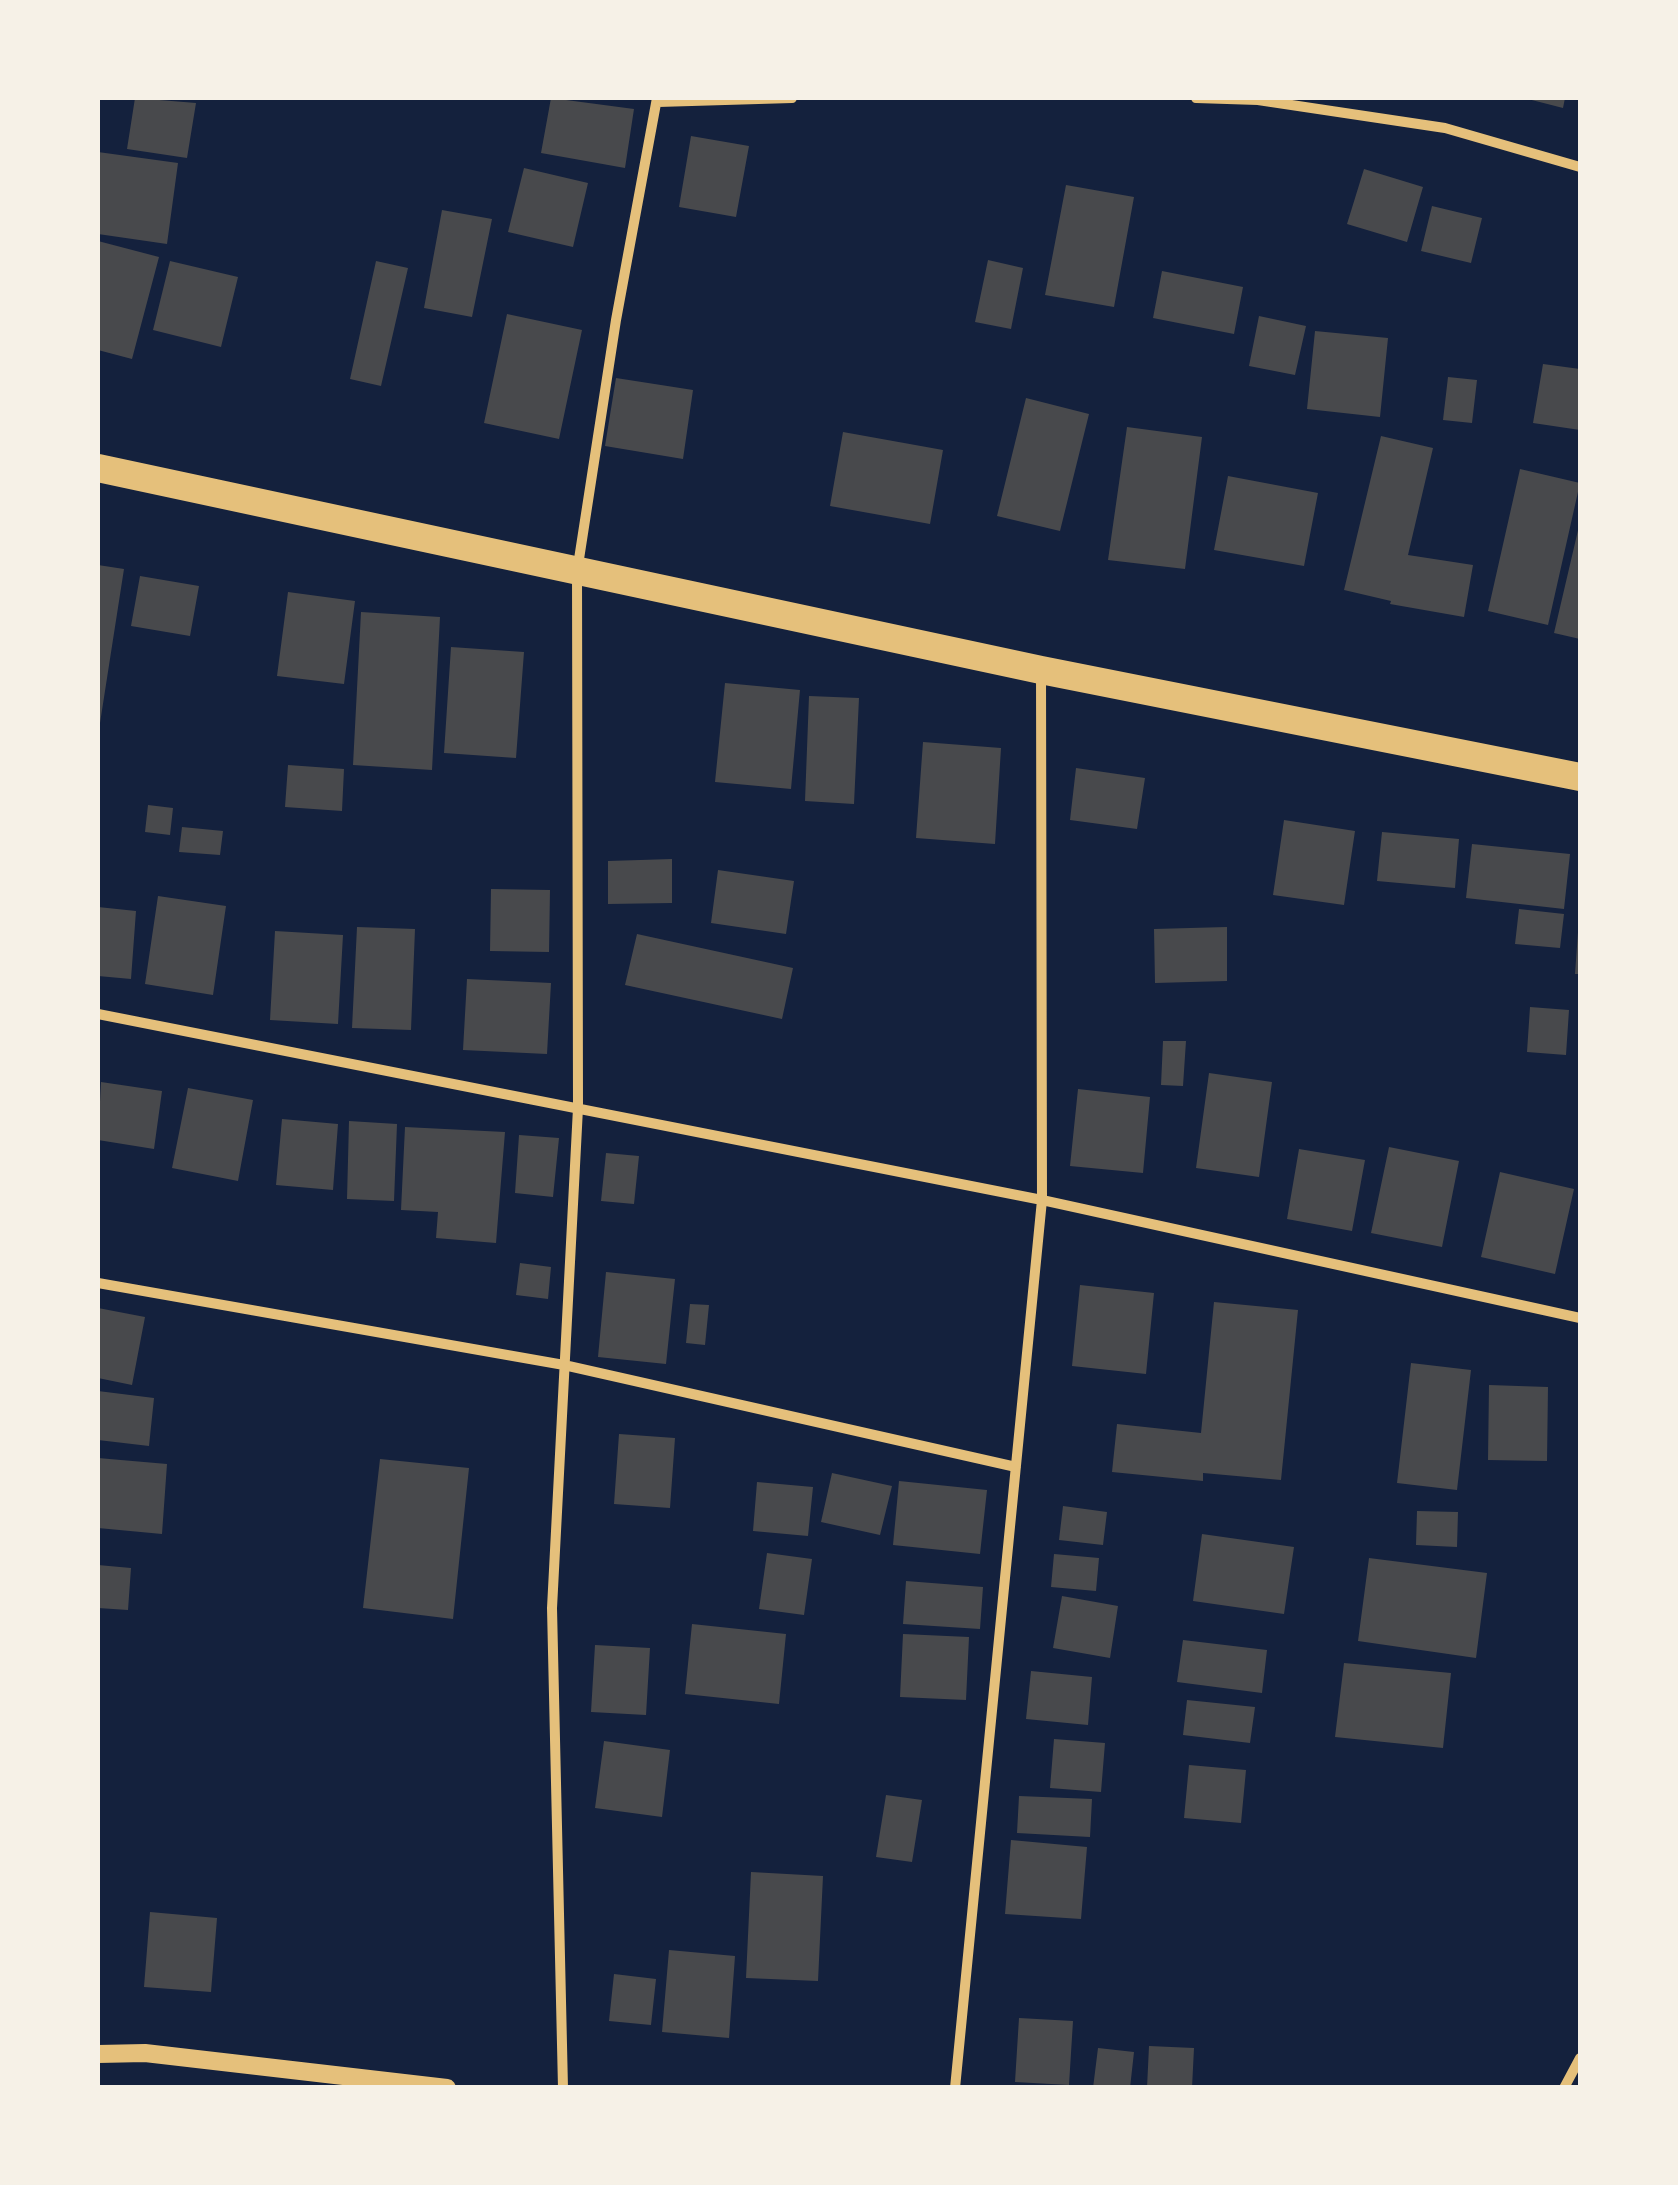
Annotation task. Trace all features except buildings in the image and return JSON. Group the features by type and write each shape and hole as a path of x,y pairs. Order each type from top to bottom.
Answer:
{"highway":[{"path":"98,468 1040,670 1580,777"}],"street":[{"path":"563,2088 552,1608 578,1108 577,572 616,320 657,100 792,98"},
{"path":"1196,98 1258,100 1445,128 1580,167"},
{"path":"955,2088 1042,1200 1040,670"},
{"path":"98,1014 1042,1200 1580,1318"},
{"path":"98,1283 564,1365 1016,1467"},
{"path":"98,2054 145,2053 447,2088"},
{"path":"1564,2088 1580,2058"}]}
